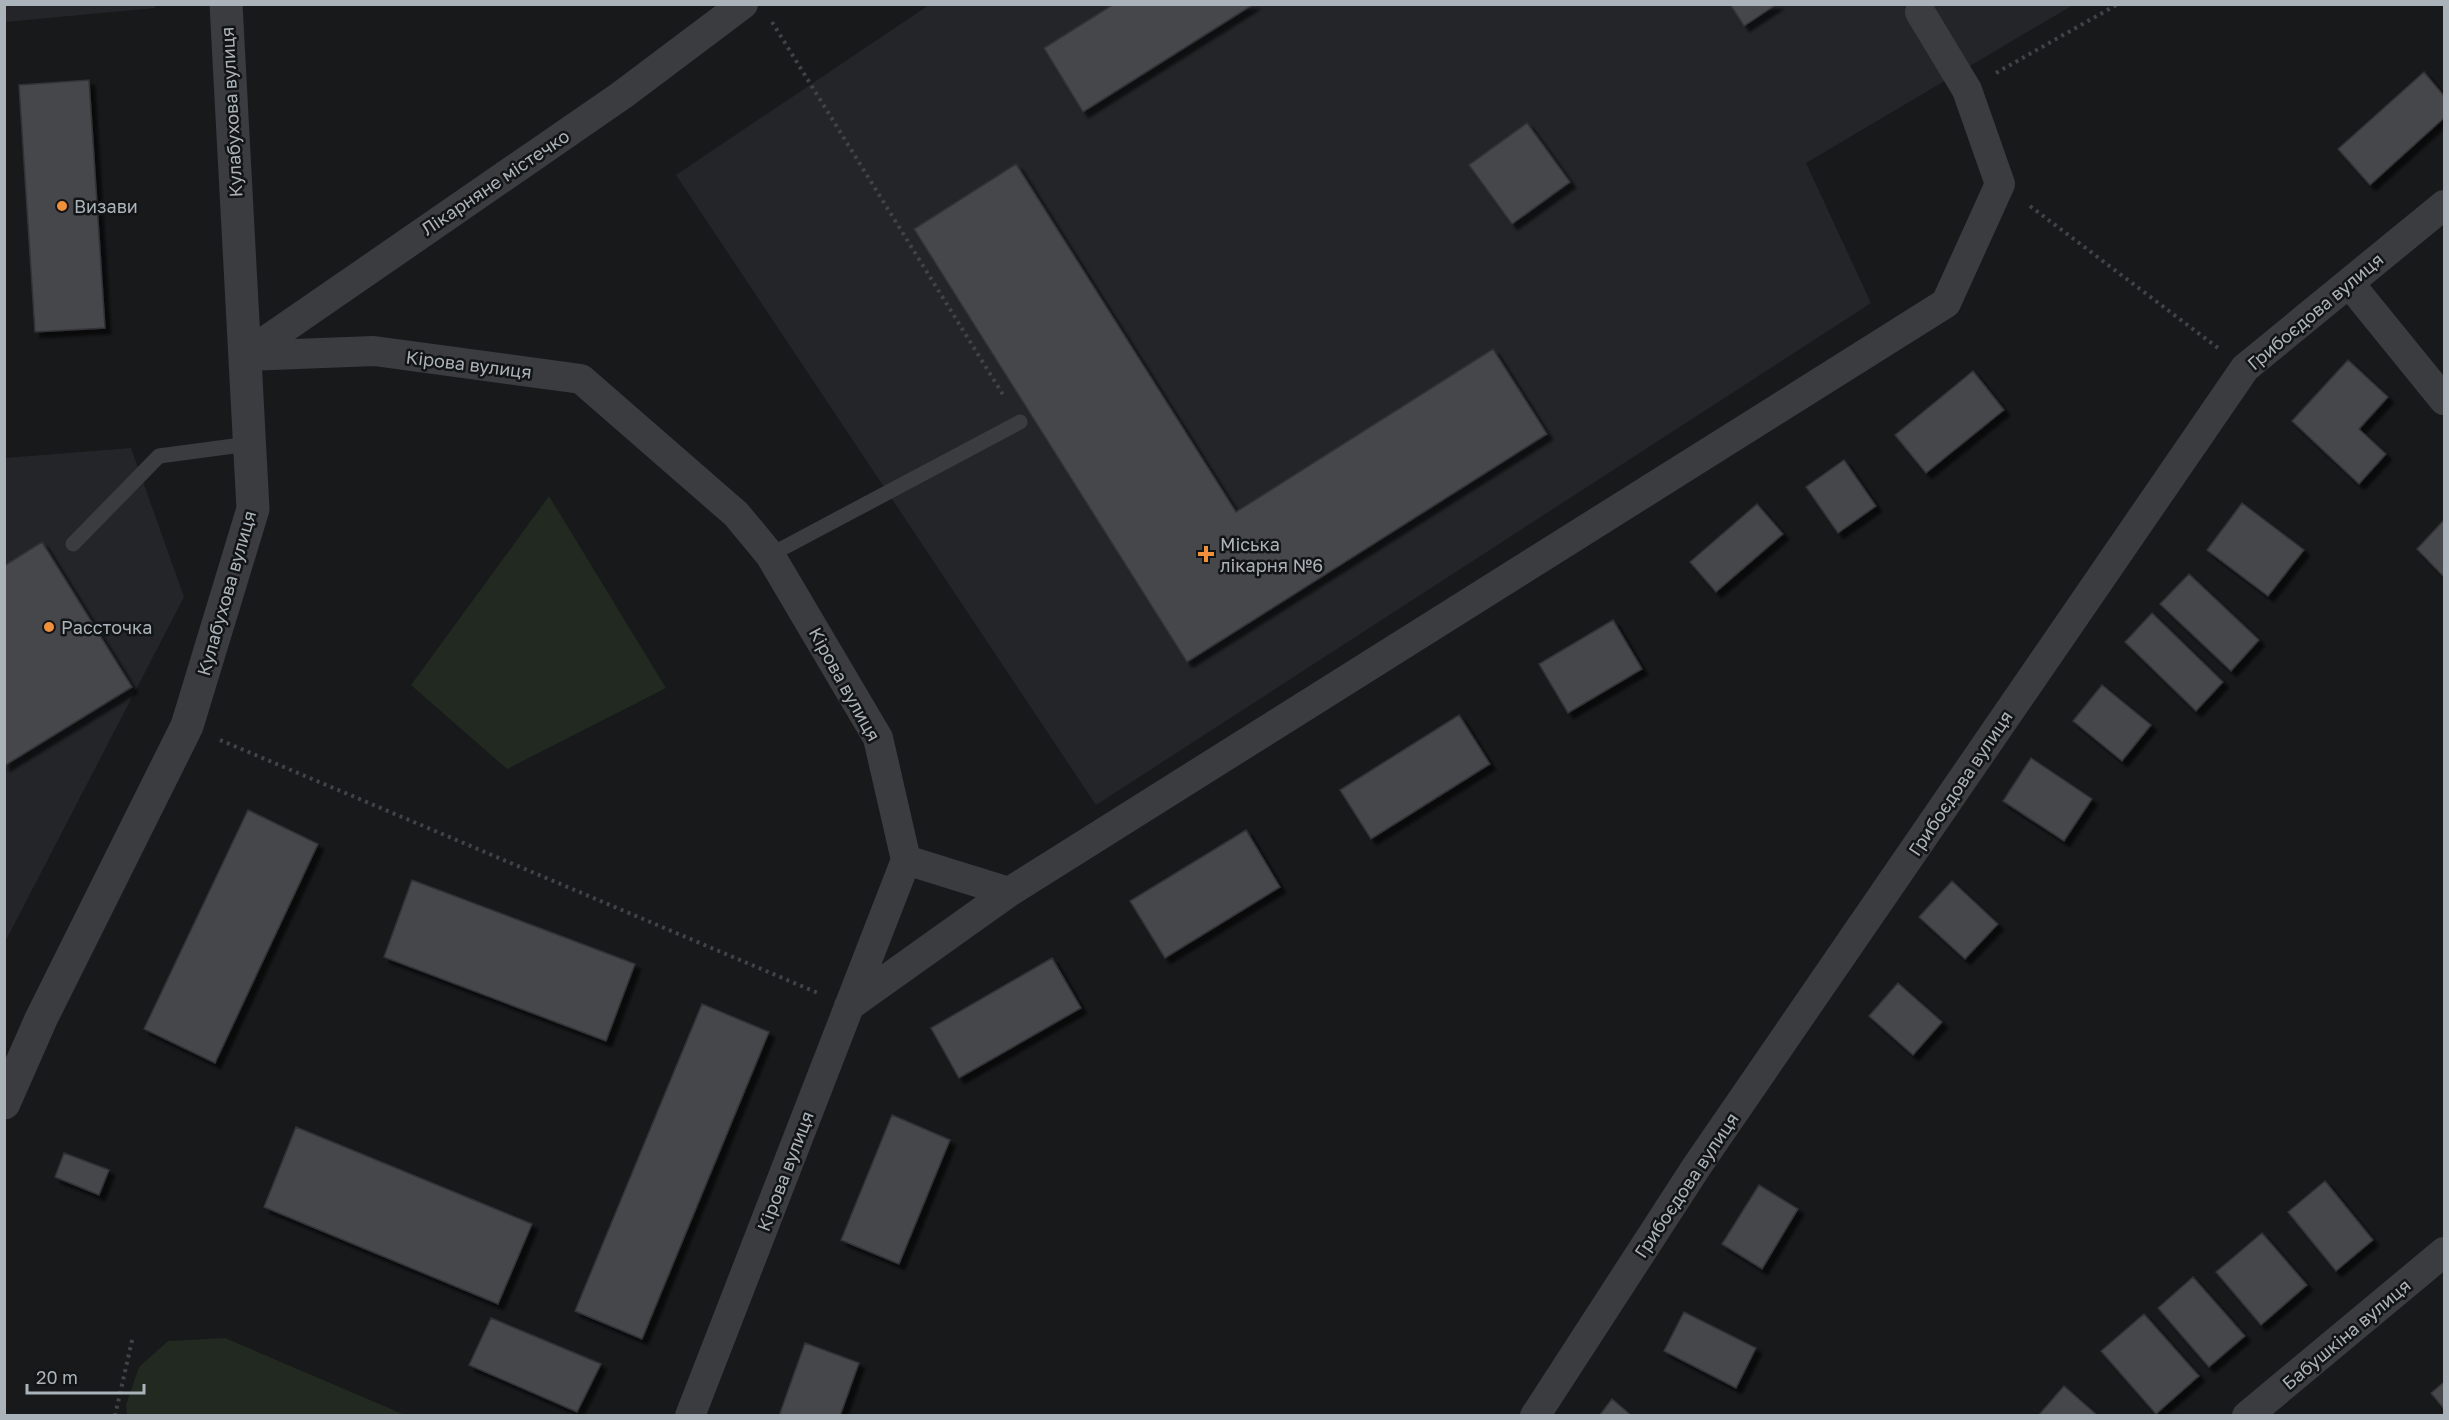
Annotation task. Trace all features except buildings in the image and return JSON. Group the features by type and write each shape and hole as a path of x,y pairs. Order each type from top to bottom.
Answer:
{"street":[{"name":"Кулабухова вулиця","path":"4,1103 41,1019 187,726 253,509 226,4"},
{"path":"849,1006 1009,892 1946,303 2000,184 1967,90 1919,8"},
{"name":"Лікарняне містечко","path":"244,356 622,95 755,10"},
{"name":"Грибоєдова вулиця","path":"1535,1416 1697,1166 2245,368 2445,205"},
{"path":"2349,283 2445,400"},
{"name":"Кірова вулиця","path":"244,356 374,351 581,379 736,514 770,555 878,738 906,860 690,1416"},
{"path":"906,860 1009,892"},
{"name":"Бабушкіна вулиця","path":"2247,1416 2445,1252"}],"lane":[{"path":"770,555 1020,422"},
{"path":"73,544 159,456 249,444"}],"path":[{"path":"1967,90 2118,4"},
{"path":"755,10 1020,422"},
{"path":"2000,184 2245,368"},
{"path":"187,726 849,1006"},
{"path":"115,1416 133,1336"}],"shaded area":[{"path":"5,4 155,4 155,8 5,22"},
{"name":"Міська лікарня №6","path":"929,5 2073,5 1806,163 1871,303 1096,805 676,175"},
{"path":"131,448 184,597 5,942 5,458"},
{"path":"549,496 666,688 507,769 411,685"},
{"path":"225,1338 405,1415 127,1415 126,1405 139,1367 168,1341"}],"place":[{"name":"Визави","path":"62,206"},
{"name":"Міська лікарня №6","path":"1206,554"},
{"name":"Рассточка","path":"49,627"}]}
